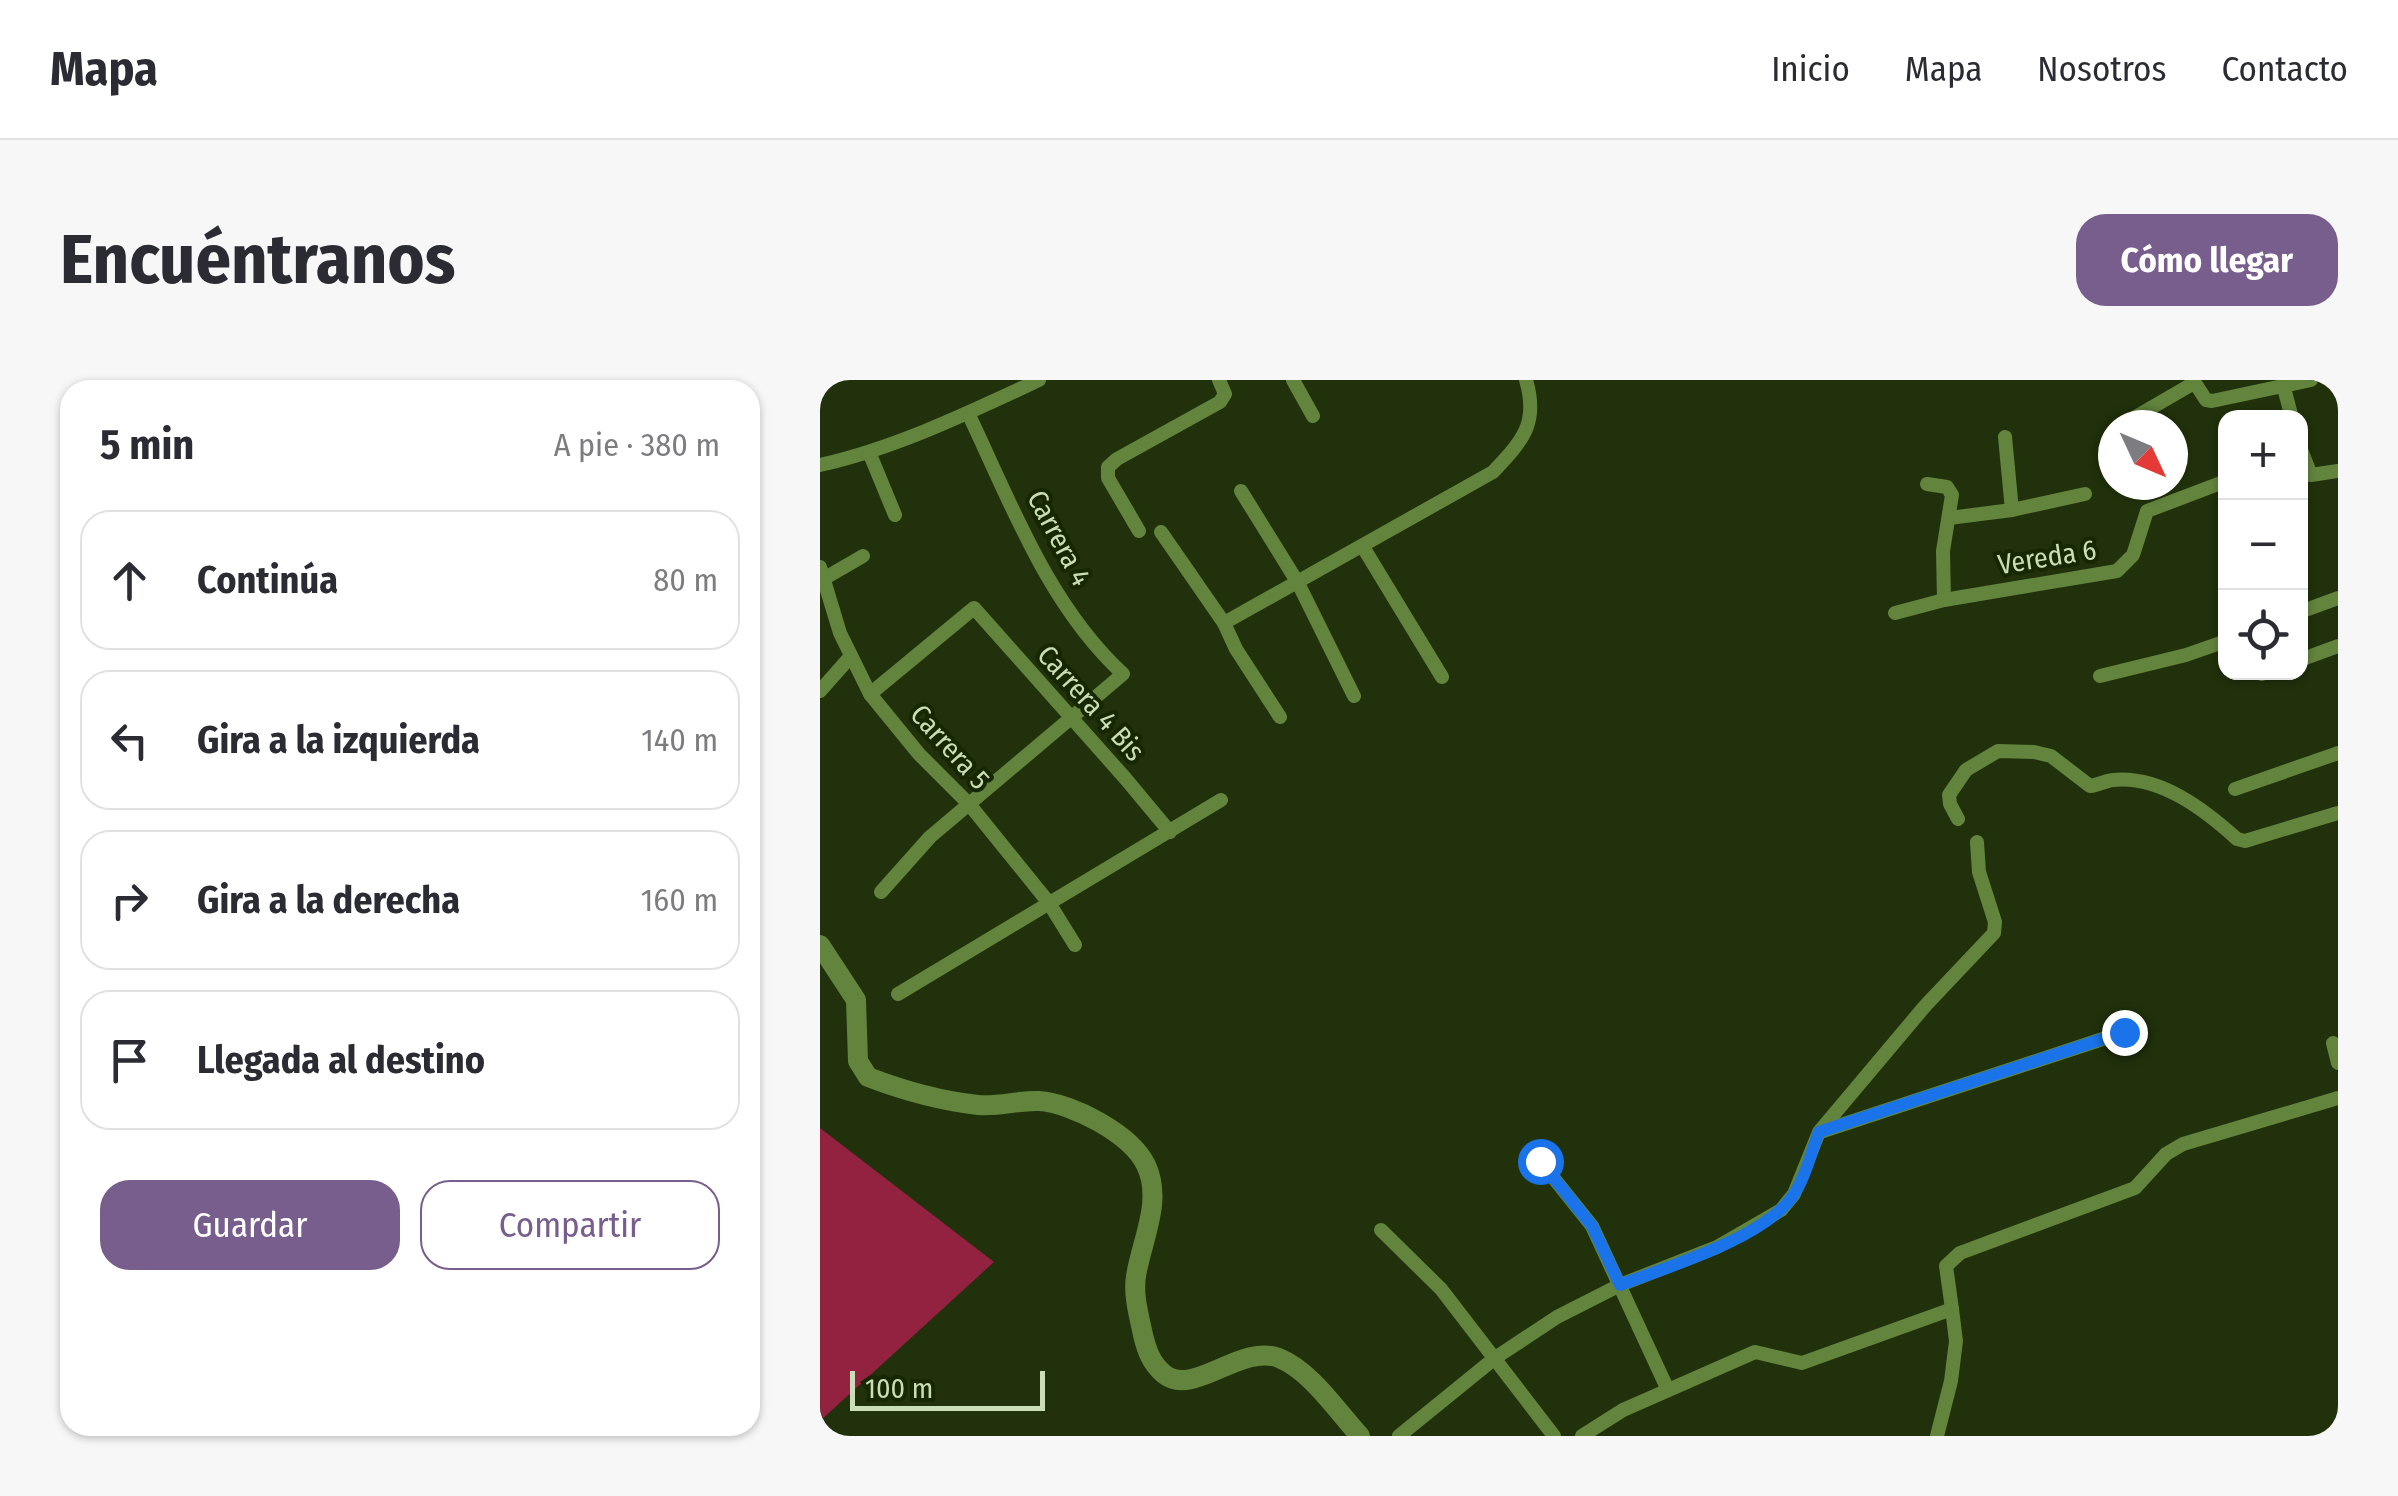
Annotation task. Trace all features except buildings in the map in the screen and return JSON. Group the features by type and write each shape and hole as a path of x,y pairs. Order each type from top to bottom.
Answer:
{"main road":[{"path":"820,946 856,1000 858,1062 868,1077 982,1106 1035,1100 1056,1103 1101,1124 1144,1160 1154,1193 1135,1295 1147,1352 1160,1371 1182,1381 1250,1356 1282,1359 1302,1374 1360,1436"}],"street":[{"path":"820,465 868,452 1039,380"},
{"path":"1139,531 1108,478 1108,467 1220,402 1224,394 1219,380"},
{"path":"1294,380 1313,416"},
{"path":"1224,623 1492,472 1528,428 1532,401 1526,380"},
{"path":"2146,410 2193,381 2206,400 2212,401 2311,380"},
{"path":"2284,388 2290,410"},
{"name":"Carrera 4","path":"968,413 1064,603 1097,650 1124,674 1072,718"},
{"path":"2005,437 2012,510"},
{"path":"868,452 895,515"},
{"path":"2308,465 2314,477 2338,470"},
{"path":"1926,484 1947,487 1952,495 1943,551 1944,600"},
{"name":"Vereda 6","path":"1895,613 1944,600 2117,571 2133,555 2147,511 2218,484"},
{"path":"1241,491 1298,583 1354,696"},
{"path":"1949,518 2012,510 2085,494"},
{"path":"1160,532 1224,623 1280,717"},
{"path":"1363,547 1442,678"},
{"path":"822,572 863,556"},
{"name":"Carrera 5","path":"822,572 850,656 870,694 919,754 969,804 1049,903 1075,944"},
{"path":"2308,609 2338,598"},
{"name":"Carrera 4 Bis","path":"870,694 974,608 1170,832"},
{"path":"2100,676 2218,644"},
{"path":"2308,657 2338,646"},
{"path":"820,691 850,656"},
{"path":"880,892 921,846 1072,718"},
{"path":"1958,819 1949,794 1966,770 1998,751 2052,756 2090,786 2112,780 2134,782 2179,795 2238,840 2246,841 2338,813"},
{"path":"2235,789 2338,753"},
{"path":"898,994 1221,800"},
{"path":"1399,1436 1496,1358 1557,1317 1620,1285 1717,1247 1781,1210 1794,1194 1819,1132 1925,1006 1994,933 1979,872 1977,842"},
{"path":"1819,1132 2124,1032"},
{"path":"2333,1043 2338,1063"},
{"path":"1918,1436 1937,1433 1952,1382 1956,1341 1946,1266 1960,1253 2134,1188 2166,1154 2183,1144 2338,1098"},
{"path":"1540,1161 1592,1226 1668,1390"},
{"path":"1381,1230 1441,1289 1554,1436"},
{"path":"1582,1436 1623,1410 1755,1352 1802,1363 1952,1309"}],"shaded area":[{"path":"820,1128 994,1262 820,1421"}],"route":[{"path":"1540,1161 1592,1226 1620,1285 1717,1247 1781,1210 1794,1194 1819,1132 2124,1032"}]}
